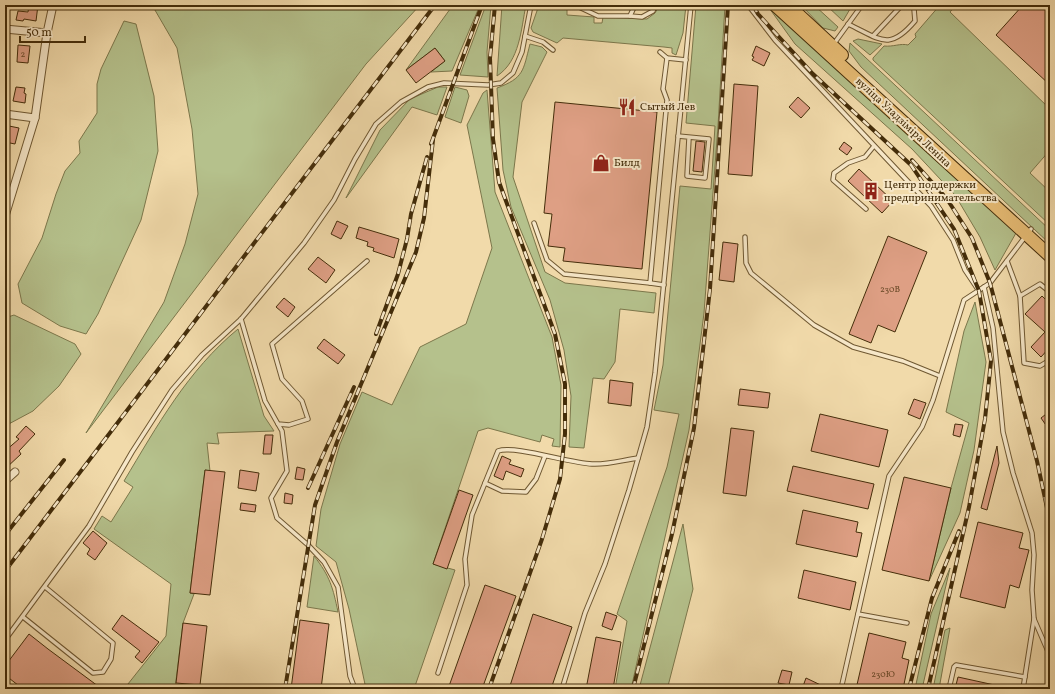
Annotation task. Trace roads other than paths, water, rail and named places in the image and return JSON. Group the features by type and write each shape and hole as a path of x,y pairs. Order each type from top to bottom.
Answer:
{"main road":[{"name":"вуліца Уладзіміра Леніна","path":"781,6 1029,233 1050,256"},
{"name":"вуліца Уладзіміра Леніна","path":"1029,233 1050,247"}],"street":[{"path":"5,216 8,194 35,118 47,33 53,5"},
{"path":"5,29 47,33"},
{"path":"5,114 35,118"},
{"path":"5,482 15,472"}],"lane":[{"path":"5,640 89,526 132,452 172,390 202,355 240,319 304,243 334,200 355,159 376,124 401,102 428,86 444,83 488,85 501,83 514,72 522,52 531,5"},
{"path":"579,5 579,7 598,16 642,17 653,12 655,5"},
{"path":"630,16 635,5"},
{"path":"562,689 585,613 605,564 647,427 654,381 691,5"},
{"path":"748,5 775,40 931,206 953,240 965,270 979,291"},
{"path":"830,50 862,5"},
{"path":"873,36 902,5"},
{"path":"848,24 882,40 894,40 906,31 915,21 914,9 910,5"},
{"path":"525,36 543,42 553,50"},
{"path":"660,52 667,58 686,60"},
{"path":"650,283 667,100 663,89 667,58"},
{"path":"678,136 709,140 705,178 686,176 689,138"},
{"path":"866,209 833,180 834,173 848,163 865,157 874,146"},
{"path":"534,223 547,260 566,274 664,285"},
{"path":"841,689 889,476 922,427 964,300 990,283 1029,233"},
{"path":"745,237 746,264 751,273 814,325 853,347 903,361 940,376"},
{"path":"278,424 290,425 308,419 302,401 282,380 272,344 367,261"},
{"path":"1007,261 1020,296 1024,363 1040,366 1050,360"},
{"path":"1020,296 1040,284 1050,292"},
{"path":"984,287 993,328 1003,432 1013,473 1032,533 1034,555 1032,590 1034,619 1023,689"},
{"path":"240,319 264,401 282,431 287,470 270,498 277,518 314,550 324,562 335,580 338,587 350,676 355,689"},
{"path":"438,673 467,585 465,559 472,515 498,450 505,448 562,460 593,464 638,458"},
{"path":"485,483 502,491 526,492 536,479 545,456"},
{"path":"23,617 93,673 103,672 111,659 113,643 45,587"},
{"path":"858,614 908,623"},
{"path":"1034,619 1050,656"},
{"path":"949,689 956,665 1025,677"},
{"path":"1048,689 1050,681"}],"railway":[{"path":"5,571 435,5"},
{"path":"431,144 482,5"},
{"path":"489,689 542,539 560,479 565,434 565,384 555,334 499,182 493,139 490,58 495,5"},
{"path":"633,689 672,534 694,428 710,289 728,5"},
{"path":"753,5 758,14 813,74 911,165 954,229 979,291 991,361 985,419 969,507 928,689"},
{"path":"285,689 315,505 337,442 416,252 424,218 433,140"},
{"path":"376,334 398,274 407,239 411,214 427,157"},
{"path":"912,160 947,199 972,238 990,283 1037,461 1050,522"},
{"path":"308,488 354,387"},
{"path":"5,535 64,460"},
{"path":"909,689 932,598 959,531"}],"place":[{"name":"Сытый Лев","path":"627,107"},
{"name":"Билд","path":"601,163"},
{"name":"Центр поддержки предпринимательства","path":"871,191"}]}
